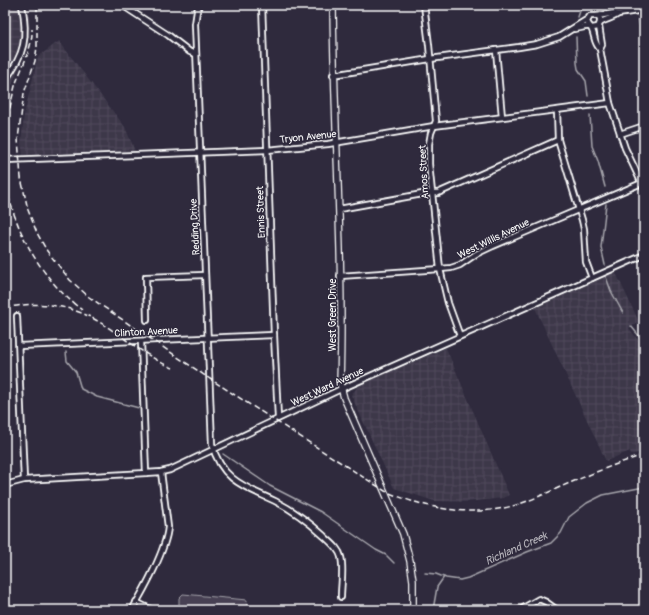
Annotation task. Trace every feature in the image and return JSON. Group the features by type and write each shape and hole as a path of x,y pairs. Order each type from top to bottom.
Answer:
{"main road":[{"name":"West Green Drive","path":"333,5 333,76 339,209 341,389 404,534 412,572 413,610"}],"street":[{"path":"5,80 16,66 25,41 25,19 22,5"},
{"path":"122,5 168,35 190,52 196,54"},
{"name":"Redding Drive","path":"199,5 195,18 196,54 214,449"},
{"name":"Ennis Street","path":"262,5 278,418"},
{"name":"Amos Street","path":"424,5 436,121 429,144 429,164 440,269 448,303 460,336"},
{"path":"333,76 430,59 537,44 559,36 588,19 590,16 614,13 618,14 642,10 644,34"},
{"path":"574,28 596,28 606,18 615,17 618,14"},
{"path":"597,16 600,19 602,45 600,49 610,103 620,134 643,182 644,188"},
{"path":"588,19 596,45 600,49"},
{"path":"496,50 502,117"},
{"name":"Tryon Avenue","path":"5,160 267,150 336,143 434,126 610,103"},
{"path":"557,110 558,140 584,229 586,262 592,278"},
{"path":"620,134 644,126"},
{"path":"339,209 438,193 558,140"},
{"name":"West Willis Avenue","path":"340,276 451,268 460,265 476,254 493,246 643,182"},
{"name":"West Ward Avenue","path":"5,485 24,480 161,472 170,470 341,389 644,255"},
{"path":"147,320 146,277 205,275"},
{"path":"17,316 24,480"},
{"name":"Clinton Avenue","path":"19,346 274,335"},
{"path":"141,341 146,473"},
{"path":"214,449 217,459 229,476 242,486 275,501 296,513 316,528 337,549 341,557 342,565 341,596"},
{"path":"132,610 156,565 167,535 168,527 161,472"},
{"path":"520,610 540,599 556,610"},
{"path":"136,602 152,610"}],"shaded area":[{"path":"5,5 19,5 29,11 30,35 9,93 5,112"},
{"path":"59,41 125,127 135,151 23,155 21,143 24,115 38,57"},
{"path":"615,271 639,322 629,328 644,348 644,451 631,455 630,451 606,461 535,308"},
{"path":"446,348 509,495 503,498 467,502 434,501 394,488 351,395 359,385"},
{"path":"183,594 247,600 246,610 179,610 179,598"}],"waterway":[{"path":"578,17 582,5"},
{"path":"576,37 578,69 586,81 588,96"},
{"path":"590,115 592,146 605,187"},
{"path":"605,265 601,247 606,204"},
{"path":"606,277 611,291 623,313"},
{"path":"631,326 644,342"},
{"name":"Richland Creek","path":"66,352 67,361 76,372 81,389 97,397 139,408"},
{"name":"Richland Creek","path":"223,454 270,486 321,512 376,550 386,555 394,563"},
{"name":"Richland Creek","path":"425,573 460,580 468,578 551,543 561,533 569,517 587,503 603,495 644,487"},
{"path":"433,610 437,587 444,577"}],"railway":[{"path":"37,5 37,47 35,61 24,93 18,139 21,178 28,210 37,233 47,251 70,280 89,297 210,379 385,491 413,502 428,506 458,510 474,511 504,508 530,500 599,471 644,455"},
{"path":"5,135 15,86 29,51 32,29"},
{"path":"5,169 7,193 18,225 32,253 49,278 82,310"},
{"path":"5,308 40,304 73,310 94,319 142,351 173,368"}]}
